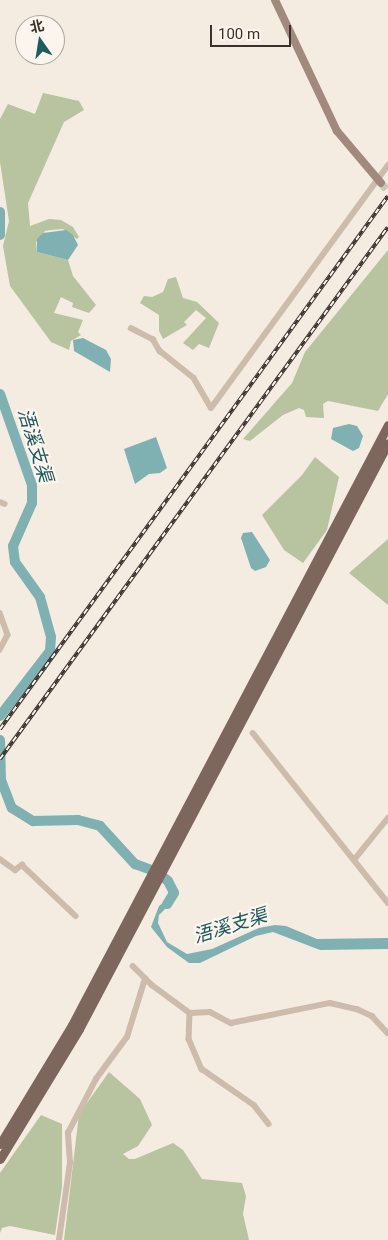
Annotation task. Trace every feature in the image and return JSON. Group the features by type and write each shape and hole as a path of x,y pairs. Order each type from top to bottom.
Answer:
{"main road":[{"path":"0,1159 64,1055 388,425"},
{"path":"164,859 388,443"},
{"path":"0,1144 58,1051 150,887"}],"street":[{"path":"275,0 337,131 379,181"},
{"path":"131,328 152,339 160,351 194,378 211,408 379,181 388,165"},
{"path":"0,613 8,635 0,650"},
{"path":"253,733 388,903"},
{"path":"354,860 388,818"},
{"path":"0,859 15,870 22,865 76,916"},
{"path":"133,966 145,979 190,1013 210,1012 231,1023 330,1003 356,1009 372,1016 388,1033"},
{"path":"59,1240 70,1163 68,1133 96,1079 127,1036 145,979"},
{"path":"190,1013 189,1039 200,1067 254,1105 269,1124"}],"green space":[{"path":"43,93 79,101 84,110 64,122 28,203 30,226 49,219 61,220 73,227 79,237 77,239 63,229 51,230 45,231 36,242 37,252 68,260 73,276 96,305 89,313 72,307 73,303 61,297 54,313 83,320 78,332 81,335 71,341 69,350 51,342 10,286 3,246 9,221 0,162 0,119 8,104 35,114"},
{"path":"388,250 388,394 378,411 328,401 323,404 324,418 306,417 304,410 299,408 283,415 250,441 243,439 292,383 305,352"},
{"path":"176,277 183,298 197,302 219,323 209,348 199,344 193,350 183,343 206,318 196,310 184,322 187,325 163,339 159,331 159,315 140,303 144,296 152,297 163,292 168,279"},
{"path":"315,457 339,477 327,530 303,563 284,550 262,515 302,475"},
{"path":"388,539 388,605 349,573"},
{"path":"109,1072 140,1099 152,1125 138,1146 123,1154 129,1159 135,1159 173,1143 183,1150 202,1179 242,1183 246,1196 243,1214 249,1240 64,1240 79,1114"},
{"path":"41,1115 62,1124 62,1187 55,1235 10,1226 2,1228 0,1233 0,1173"}],"water":[{"path":"66,230 73,235 78,245 68,260 37,252 37,239 43,233"},
{"path":"83,338 106,350 111,359 110,372 74,351 73,340"},
{"path":"349,424 357,426 363,436 359,448 353,451 331,439 333,428"},
{"path":"156,437 167,468 160,473 149,474 135,484 124,449"},
{"path":"252,532 270,560 266,567 255,571 251,568 241,538 243,533"},
{"path":"176,892 174,900 159,915 158,923 167,942 187,954 212,949 259,928 275,925 286,926 317,939 388,938 388,949 320,950 273,932 256,936 200,963 189,963 167,947 151,927 159,906"}],"waterway":[{"name":"浯溪支渠","path":"0,212 0,235"},
{"name":"浯溪支渠","path":"0,394 32,485 32,503 13,546 15,562 40,597 51,637 50,651 0,716"},
{"name":"浯溪支渠","path":"0,740 1,780 12,808 33,821 78,820 100,826 135,864 157,872 168,881 174,893 167,904"}],"tunnel":[{"path":"381,183 388,191"}],"railway":[{"path":"0,729 388,196"},
{"path":"0,759 388,227"}]}
